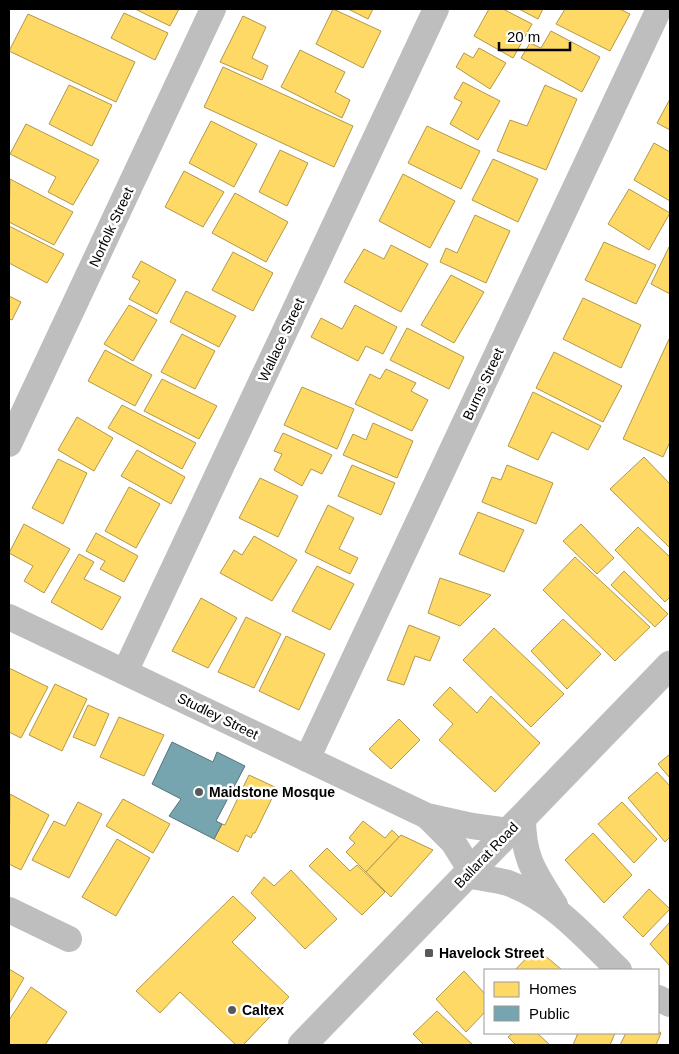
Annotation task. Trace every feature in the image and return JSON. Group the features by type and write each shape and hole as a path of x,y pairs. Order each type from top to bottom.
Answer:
{"highway":[{"name":"Ballarat Road","path":"302,1045 670,665"}],"street":[{"name":"Norfolk Street","path":"9,444 212,9"},
{"name":"Wallace Street","path":"125,672 436,9"},
{"name":"Burns Street","path":"307,759 659,9"},
{"name":"Studley Street","path":"9,617 428,816 472,826 516,824"},
{"name":"Studley Street","path":"428,816 453,842 469,873"},
{"path":"516,824 533,870 559,912"},
{"path":"469,873 524,890 559,912 618,969"},
{"path":"9,910 69,939"}],"building: Homes":[{"path":"135,9 179,9 170,26"},
{"path":"333,9 381,31 363,68 316,44"},
{"path":"348,9 373,9 368,19"},
{"path":"489,9 503,9 532,24 513,58 474,36"},
{"path":"519,9 543,9 538,19"},
{"path":"565,9 620,9 630,14 610,51 556,24"},
{"path":"124,13 168,33 155,60 111,38"},
{"path":"28,14 135,62 116,102 9,51"},
{"path":"243,16 266,27 252,58 268,66 262,80 220,62"},
{"path":"551,31 600,57 582,92 521,58 530,43 541,48"},
{"path":"479,48 506,63 490,89 456,67 464,53 473,58"},
{"path":"300,50 345,72 335,92 350,100 342,118 281,87"},
{"path":"223,67 353,126 334,167 204,107"},
{"path":"463,82 500,101 478,140 450,124 462,102 454,98"},
{"path":"69,85 112,105 92,146 49,124"},
{"path":"545,85 577,99 546,170 497,151 510,120 527,126"},
{"path":"670,99 670,130 657,123"},
{"path":"211,121 257,144 234,187 189,163"},
{"path":"26,124 99,160 73,205 48,192 56,177 10,154"},
{"path":"427,126 480,151 461,189 408,163"},
{"path":"654,143 670,152 670,201 634,180"},
{"path":"280,150 308,163 287,206 259,192"},
{"path":"493,159 538,179 518,222 472,200"},
{"path":"184,171 224,192 203,227 165,207"},
{"path":"403,174 455,201 430,248 379,221"},
{"path":"10,179 73,212 54,245 9,222"},
{"path":"629,189 670,213 649,250 608,224"},
{"path":"235,193 288,222 266,262 212,233"},
{"path":"475,215 510,231 486,283 440,262 446,248 457,253"},
{"path":"9,226 64,254 47,283 9,263"},
{"path":"604,242 656,265 636,304 585,280"},
{"path":"391,245 428,264 401,312 344,282 364,249 384,259"},
{"path":"670,248 670,294 651,284"},
{"path":"233,252 273,273 253,311 212,290"},
{"path":"141,261 176,280 157,314 129,299 140,281 132,277"},
{"path":"451,275 484,292 454,343 421,325"},
{"path":"186,291 236,316 219,347 170,322"},
{"path":"9,296 21,302 12,320 9,319"},
{"path":"583,298 641,325 621,368 563,339"},
{"path":"129,305 157,320 133,361 104,344"},
{"path":"355,305 397,327 383,354 366,346 358,361 311,337 321,318 342,329"},
{"path":"407,328 464,357 449,389 390,360"},
{"path":"182,334 215,351 195,389 161,372"},
{"path":"670,337 670,442 663,457 623,439"},
{"path":"105,350 152,375 135,406 88,381"},
{"path":"554,352 622,386 603,422 536,388"},
{"path":"386,369 416,383 411,391 428,400 412,431 355,404 370,374 380,379"},
{"path":"162,379 217,406 199,439 144,411"},
{"path":"302,387 354,409 337,449 284,425"},
{"path":"533,392 601,426 588,450 552,432 538,460 508,446"},
{"path":"122,405 196,443 182,469 108,428"},
{"path":"77,417 113,438 94,471 58,450"},
{"path":"373,423 413,441 397,478 343,455 353,434 366,440"},
{"path":"283,433 332,455 322,474 311,469 302,486 274,470 282,454 274,451"},
{"path":"137,450 185,477 171,504 121,476"},
{"path":"644,457 670,484 670,548 610,489"},
{"path":"58,459 87,473 63,524 32,508"},
{"path":"352,465 395,483 381,515 338,496"},
{"path":"507,465 553,483 536,524 482,502 492,477 501,480"},
{"path":"260,478 298,496 278,537 239,518"},
{"path":"129,487 160,504 136,548 105,531"},
{"path":"328,505 354,518 339,549 358,558 350,574 305,552"},
{"path":"478,512 524,530 504,572 459,554"},
{"path":"24,524 70,549 44,593 24,581 33,566 9,553"},
{"path":"581,524 614,558 597,574 563,541"},
{"path":"638,527 670,557 670,597 665,602 615,550"},
{"path":"96,533 138,556 124,582 100,569 105,561 86,551"},
{"path":"254,536 297,560 272,601 220,573 234,550 242,555"},
{"path":"79,554 94,562 84,579 121,597 102,630 51,602"},
{"path":"575,557 650,627 615,661 543,590"},
{"path":"317,566 354,584 330,630 292,611"},
{"path":"624,571 668,614 655,627 611,585"},
{"path":"440,578 491,595 460,626 428,613"},
{"path":"201,598 237,618 208,668 172,651"},
{"path":"246,617 281,634 254,688 218,672"},
{"path":"563,619 601,654 567,689 531,651"},
{"path":"409,625 440,637 430,661 415,656 404,685 387,680"},
{"path":"494,628 564,694 531,727 463,660"},
{"path":"286,636 325,654 299,710 259,691"},
{"path":"9,668 48,687 21,738 9,732"},
{"path":"55,684 87,699 62,751 29,735"},
{"path":"450,687 477,713 491,696 540,743 495,792 439,740 453,724 433,705"},
{"path":"88,705 109,714 95,746 73,737"},
{"path":"119,717 164,735 144,776 100,757"},
{"path":"399,719 420,740 391,769 369,749"},
{"path":"670,754 670,778 658,764"},
{"path":"657,772 670,786 670,837 665,842 628,798"},
{"path":"249,775 277,788 255,833 253,833 251,838 246,835 238,852 214,839 222,824 225,825"},
{"path":"10,794 49,815 21,870 9,864"},
{"path":"123,799 170,824 153,853 106,826"},
{"path":"78,802 102,814 69,878 32,860 54,821 65,826"},
{"path":"622,802 657,839 634,863 598,824"},
{"path":"363,821 385,838 392,830 399,837 366,872 346,852 355,843 349,838"},
{"path":"593,833 632,875 604,903 565,860"},
{"path":"401,835 433,850 391,897 366,872"},
{"path":"117,839 150,858 116,916 82,897"},
{"path":"327,848 350,871 357,865 385,892 362,915 309,866"},
{"path":"291,870 337,919 305,949 251,893 264,877 274,886"},
{"path":"649,889 670,909 643,937 623,917"},
{"path":"233,896 256,918 232,942 289,997 243,1045 236,1045 180,992 160,1013 136,991"},
{"path":"670,922 670,966 650,944"},
{"path":"536,948 561,969 516,969"},
{"path":"9,969 24,978 9,1004"},
{"path":"464,971 484,993 484,1013 466,1032 436,999"},
{"path":"31,987 67,1012 45,1045 9,1045 9,1020"},
{"path":"437,1011 473,1045 424,1045 413,1034"},
{"path":"661,1033 656,1045 620,1045 626,1034"},
{"path":"512,1034 538,1034 550,1045 516,1045 508,1037"},
{"path":"578,1034 615,1034 610,1045 573,1045"}],"building: Public":[{"name":"Maidstone Mosque","path":"172,742 213,762 217,752 245,766 216,821 222,824 214,839 169,816 181,799 152,784"}],"place":[{"name":"Maidstone Mosque","path":"199,792"},
{"name":"Havelock Street","path":"429,953"},
{"name":"Caltex","path":"232,1010"}]}
